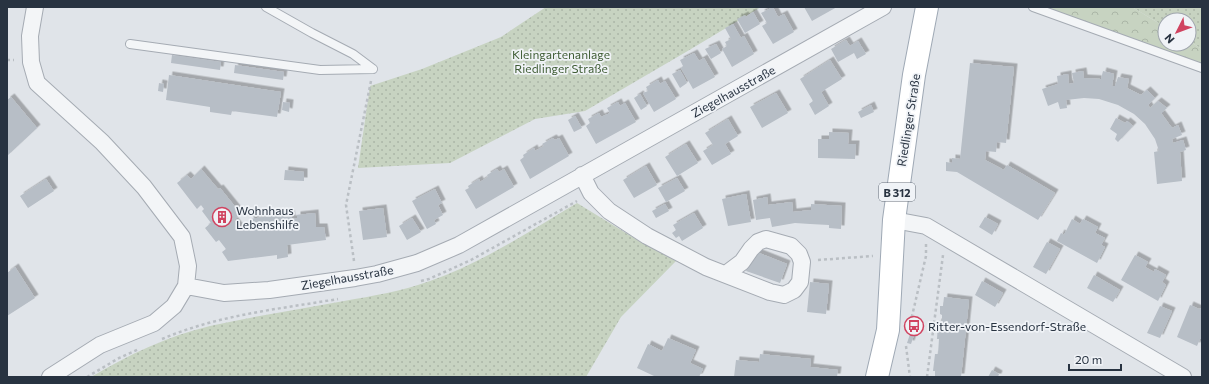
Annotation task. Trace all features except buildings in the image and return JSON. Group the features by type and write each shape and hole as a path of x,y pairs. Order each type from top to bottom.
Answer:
{"main road":[{"name":"Riedlinger Straße","path":"877,377 888,330 894,220 914,75 927,7"}],"street":[{"path":"35,7 30,36 31,62 37,83 102,142 144,186 182,237 188,266 186,286 174,306 154,323 100,345 50,377"},
{"name":"Ziegelhausstraße","path":"186,286 224,294 269,290 376,274 417,263 459,245 883,7"},
{"path":"582,175 591,193 609,211 647,236 706,267 770,292 784,295 794,290 800,282 802,262 800,254 791,246 766,239 758,242 742,262 726,274"},
{"path":"894,220 926,226 1183,377"}],"lane":[{"path":"266,7 353,54 373,69"},
{"path":"1033,7 1202,68"},
{"path":"130,44 320,70 373,69"}],"path":[{"path":"352,251 346,205 373,69"},
{"path":"907,336 926,256 926,226"},
{"path":"926,247 932,249"},
{"path":"927,377 944,253 938,251"},
{"path":"802,262 856,256 892,256"},
{"path":"906,344 910,377"}],"green space":[{"name":"Kleingartenanlage Riedlinger Straße","path":"546,7 761,7 585,111 535,119 450,163 358,168 370,86 422,69 501,37"},
{"path":"1039,7 1132,7 1157,22 1157,49"},
{"path":"1132,7 1202,7 1202,49 1197,46 1197,12 1157,12 1157,22"},
{"path":"1197,46 1202,49 1202,65 1165,52 1197,52"},
{"path":"577,203 639,241 676,261 621,317 586,377 91,377 119,361 149,347 194,330 244,319 387,293 430,281 449,274 487,256"}],"place":[{"name":"Wohnhaus Lebenshilfe","path":"222,217"},
{"name":"Ritter-von-Essendorf-Straße","path":"914,326"}]}
